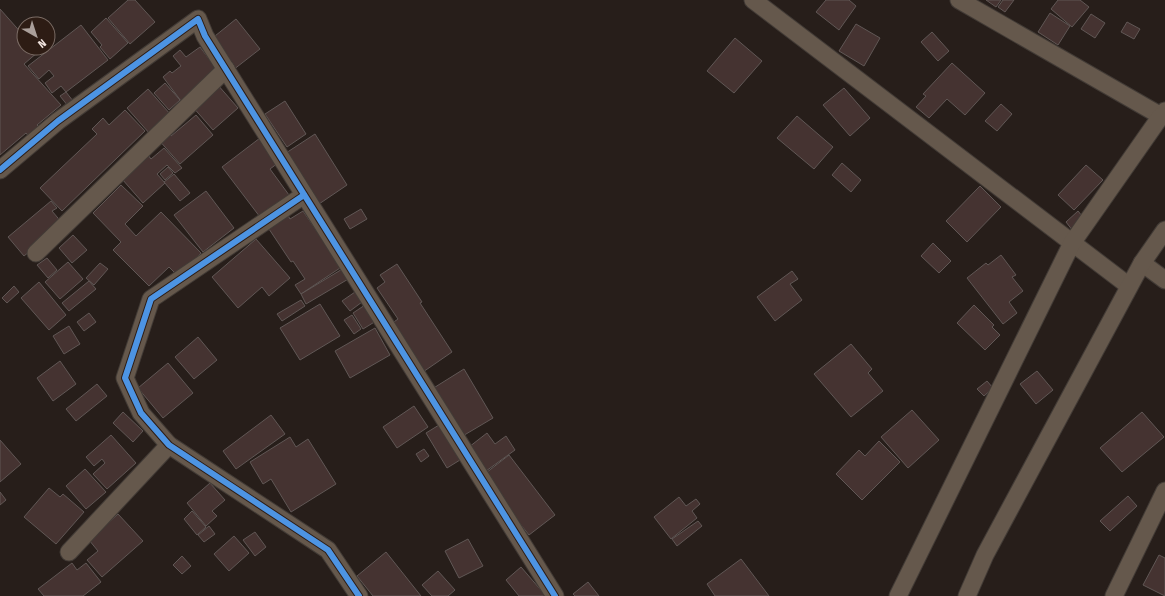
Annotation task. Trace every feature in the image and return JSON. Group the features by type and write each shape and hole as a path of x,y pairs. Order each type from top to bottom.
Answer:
{"street":[{"path":"752,0 1129,286"},
{"path":"899,596 905,581 1072,243 1163,114 959,0"},
{"path":"0,170 58,121 198,20 206,36 304,195 555,596"},
{"path":"36,253 226,68"},
{"path":"304,195 151,299 125,378 141,413 169,445 328,550 359,596"},
{"path":"968,596 985,554 1129,286 1142,263 1165,230"},
{"path":"1142,263 1165,280"},
{"path":"69,552 169,445"},
{"path":"1114,596 1165,491"}],"building":[{"path":"128,0 135,0 155,22 130,44 108,18"},
{"path":"826,0 849,0 856,6 839,30 816,12"},
{"path":"986,0 1001,0 996,7"},
{"path":"1003,0 1014,0 1005,12 998,7"},
{"path":"1058,0 1080,0 1089,7 1072,27 1051,9"},
{"path":"0,9 16,27 16,56 33,56 24,64 61,105 37,125 42,130 31,139 26,133 0,155"},
{"path":"1050,13 1070,26 1058,45 1038,32"},
{"path":"1091,14 1105,23 1095,38 1081,29"},
{"path":"106,18 128,43 110,59 100,47 102,45 91,32"},
{"path":"236,19 260,49 233,70 210,40"},
{"path":"1127,22 1140,29 1134,39 1121,32"},
{"path":"856,24 880,38 864,66 839,51"},
{"path":"81,25 108,60 66,92 61,86 52,93 45,83 54,76 49,70 39,79 28,66 41,56 56,56 56,44"},
{"path":"932,32 949,51 938,61 921,42"},
{"path":"735,38 762,61 734,93 707,71"},
{"path":"200,47 219,72 181,101 163,77 170,71 172,73 181,66 173,56 180,50 186,57"},
{"path":"952,63 985,93 965,115 947,99 929,118 916,107 926,96 923,94"},
{"path":"165,83 180,100 169,110 154,93"},
{"path":"217,84 238,108 213,130 192,106"},
{"path":"844,88 870,118 850,136 823,105"},
{"path":"148,89 171,115 150,134 127,108"},
{"path":"66,92 73,101 68,106 60,96"},
{"path":"285,101 306,134 287,147 265,114"},
{"path":"1001,104 1012,114 997,131 985,121"},
{"path":"125,110 145,131 62,211 40,188 97,134 92,129 103,118 109,125"},
{"path":"196,115 213,135 180,164 158,139 167,131 171,136"},
{"path":"797,116 833,147 814,169 777,138"},
{"path":"315,134 347,185 319,204 286,153"},
{"path":"260,138 278,163 270,169 289,195 260,217 222,167"},
{"path":"164,148 182,168 175,173 167,165 157,174 165,183 143,203 122,179 148,155 151,159"},
{"path":"842,163 861,180 851,192 832,175"},
{"path":"1086,165 1103,180 1074,210 1058,195"},
{"path":"168,167 173,173 165,180 160,174"},
{"path":"174,174 190,193 180,201 164,182"},
{"path":"121,185 143,206 125,224 136,236 161,212 201,253 178,276 169,267 149,286 113,250 121,242 93,213"},
{"path":"980,186 1001,207 967,242 946,221"},
{"path":"206,191 234,228 203,252 174,215"},
{"path":"51,201 57,208 52,211 63,224 24,256 8,237"},
{"path":"361,209 367,219 350,229 344,219"},
{"path":"285,210 290,219 303,211 343,266 301,294 295,285 305,279 293,261 291,262 265,223"},
{"path":"1078,211 1086,221 1073,231 1066,222"},
{"path":"73,235 87,250 72,263 59,248"},
{"path":"256,239 290,278 269,296 262,287 238,308 212,277"},
{"path":"933,243 951,261 939,273 921,256"},
{"path":"1001,255 1016,275 1012,277 1023,291 1009,302 1017,313 1003,324 967,278 986,263 988,265"},
{"path":"47,258 57,270 48,278 37,265"},
{"path":"68,262 83,279 60,299 45,282"},
{"path":"100,263 108,269 94,285 86,278"},
{"path":"397,264 452,352 423,372 391,324 398,319 377,288 385,282 380,275"},
{"path":"344,268 350,278 306,304 301,294"},
{"path":"792,271 798,279 790,284 802,300 775,321 757,297"},
{"path":"89,281 96,289 69,311 62,303"},
{"path":"39,282 66,315 49,330 21,298"},
{"path":"14,286 19,292 7,303 2,298"},
{"path":"355,292 362,302 350,311 342,301"},
{"path":"301,300 305,306 282,321 277,314"},
{"path":"320,304 340,336 300,360 280,328"},
{"path":"365,305 376,321 363,329 353,313"},
{"path":"974,305 994,325 992,327 1000,335 985,350 957,323"},
{"path":"89,313 96,322 84,331 77,322"},
{"path":"352,315 361,329 354,334 344,320"},
{"path":"69,326 80,344 64,354 53,336"},
{"path":"375,328 390,355 350,378 335,351"},
{"path":"198,337 217,360 194,379 175,357"},
{"path":"851,344 872,369 868,373 883,391 851,417 814,374"},
{"path":"60,361 76,384 53,401 37,378"},
{"path":"168,363 193,393 163,418 138,388"},
{"path":"464,369 493,418 461,437 432,389"},
{"path":"1037,371 1053,390 1036,404 1020,384"},
{"path":"987,381 993,388 984,396 977,389"},
{"path":"97,384 107,396 76,421 66,409"},
{"path":"414,406 428,427 397,448 383,427"},
{"path":"912,410 939,440 908,468 881,437"},
{"path":"123,412 143,431 133,442 113,423"},
{"path":"1142,412 1164,437 1122,472 1100,448"},
{"path":"271,415 285,434 236,469 223,451"},
{"path":"439,425 460,460 447,468 426,433"},
{"path":"487,433 495,444 506,436 515,450 486,471 469,447"},
{"path":"111,435 136,463 107,489 93,474 105,463 102,459 94,466 86,457"},
{"path":"290,437 296,447 308,439 336,484 291,512 271,479 263,484 250,462"},
{"path":"0,440 21,464 0,482"},
{"path":"879,441 900,462 862,500 836,474 859,450 865,456"},
{"path":"424,449 429,456 421,462 416,454"},
{"path":"509,455 555,515 529,535 482,476"},
{"path":"85,469 106,492 86,509 66,486"},
{"path":"210,483 225,500 212,511 217,516 206,526 187,503"},
{"path":"49,488 60,497 63,494 84,512 56,544 24,517"},
{"path":"0,492 6,500 0,505"},
{"path":"1128,496 1137,506 1110,531 1100,521"},
{"path":"679,497 686,506 696,499 700,504 692,511 697,518 671,539 654,517"},
{"path":"192,511 206,527 197,535 184,519"},
{"path":"118,514 143,541 102,577 87,560 98,551 89,540"},
{"path":"698,521 702,526 677,546 672,539"},
{"path":"209,526 215,534 204,542 198,535"},
{"path":"255,532 266,547 255,556 243,540"},
{"path":"234,536 249,553 229,571 214,554"},
{"path":"468,539 483,566 459,578 445,551"},
{"path":"386,552 421,596 373,596 357,576"},
{"path":"1159,555 1165,558 1165,596 1143,585"},
{"path":"182,556 191,566 182,574 173,565"},
{"path":"741,559 769,596 715,596 707,584"},
{"path":"72,563 77,570 86,563 101,582 83,596 44,596 38,589"},
{"path":"521,567 546,596 519,596 506,580"},
{"path":"438,571 455,590 448,596 432,596 422,585"},
{"path":"588,582 599,596 575,596 573,594"}],"cycle path":[{"path":"0,170 58,121 198,19 205,36 555,596"},
{"path":"304,195 151,299 125,378 141,413 169,445 328,550 359,596"}]}
